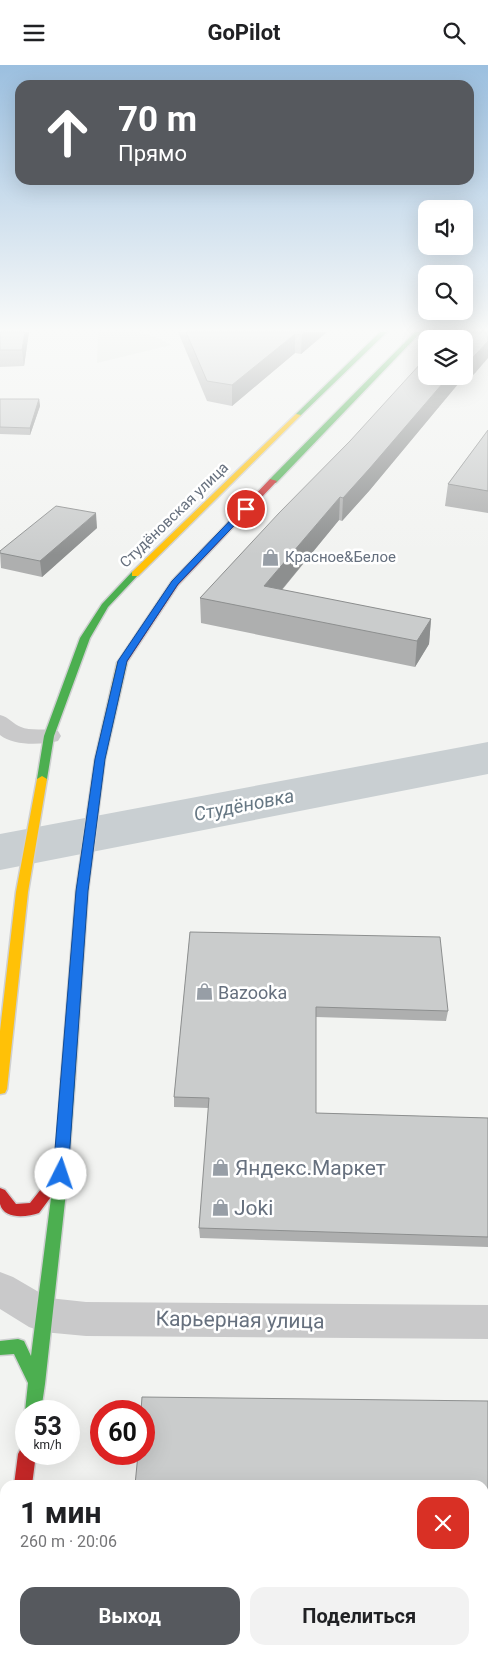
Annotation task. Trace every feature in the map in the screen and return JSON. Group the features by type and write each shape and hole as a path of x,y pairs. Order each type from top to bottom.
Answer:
{"main road":[{"name":"Студёновская улица","path":"0,1089 22,891 47,748 85,638 105,606 143,565 307,406"},
{"path":"35,1400 43,1315 61,1174 82,891 100,759 122,661 175,583 346,406"},
{"path":"0,1194 12,1210 34,1209 61,1174"},
{"path":"0,1348 18,1346 37,1385"},
{"path":"24,1480 26,1465"}],"street":[{"path":"5,734 47,748"},
{"name":"Карьерная улица","path":"0,1289 43,1315 86,1319 488,1322"}],"building":[{"path":"0,406 37,406 30,428 0,427"},
{"path":"382,406 423,406 343,498 340,497 264,586 431,619 417,641 200,598"},
{"path":"488,430 488,491 448,484"},
{"path":"56,506 96,513 40,561 0,553 0,551"},
{"path":"190,932 440,937 448,1011 316,1007 316,1113 488,1118 488,1237 199,1228 209,1098 174,1097"},
{"path":"142,1397 488,1401 488,1480 135,1480 137,1465 155,1465 155,1400 142,1400"}],"waterway":[{"name":"Студёновка","path":"0,852 488,758"}],"traffic: fast":[{"path":"298,415 307,406"},
{"path":"273,481 346,406"},
{"path":"42,779 49,736 85,638 105,606 135,574"},
{"path":"34,1400 61,1174 68,1079"},
{"path":"0,1348 18,1346 37,1384"}],"traffic: slow":[{"path":"135,574 298,415"},
{"path":"68,1079 82,891 100,759 122,663"},
{"path":"0,1089 22,892 42,779"}],"traffic: jam":[{"path":"122,663 175,583 273,481"},
{"path":"0,1194 12,1210 34,1209 61,1174"},
{"path":"24,1480 26,1465"}],"place":[{"name":"Красное&Белое","path":"271,557"},
{"name":"Bazooka","path":"204,992"},
{"name":"Яндекс.Маркет","path":"221,1168"},
{"name":"Joki","path":"220,1208"}],"route":[{"path":"61,1174 82,891 100,759 122,661 175,583 246,509"}]}
